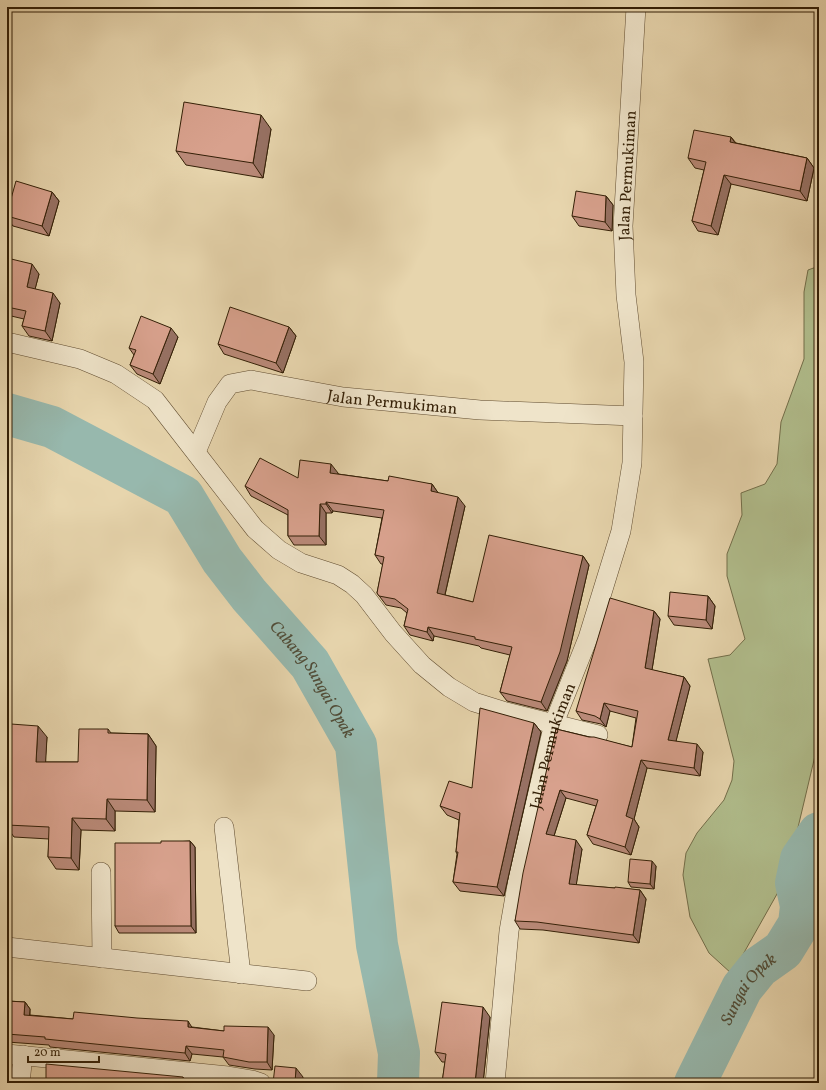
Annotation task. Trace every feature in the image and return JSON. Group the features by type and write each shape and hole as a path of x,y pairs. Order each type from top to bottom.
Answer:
{"street":[{"name":"Jalan Permukiman","path":"495,1083 510,923 518,879 554,723 588,638 621,531 632,463 634,362 626,295 623,226 636,7"},
{"path":"7,342 80,359 116,374 155,400 255,529 279,550 301,563 338,575 352,584 364,595 393,633 422,665 449,687 474,702 598,736"},
{"name":"Jalan Permukiman","path":"196,452 217,402 230,384 251,380 343,397 480,410 633,416"},
{"path":"224,827 241,974"},
{"path":"101,872 102,958"},
{"path":"7,948 307,981"},
{"path":"20,1083 15,1055 228,1076 261,1083"}],"green space":[{"path":"819,266 819,739 786,878 732,974 709,953 690,917 683,875 686,853 697,833 724,800 732,780 734,761 708,659 730,655 745,639 727,576 727,554 742,515 741,493 765,484 777,464 781,422 804,359 804,292 808,270"}],"building":[{"path":"184,102 261,115 253,163 176,151"},
{"path":"694,130 731,137 730,142 807,158 800,191 724,175 711,226 692,221 706,162 688,158"},
{"path":"16,181 52,192 42,226 7,216"},
{"path":"576,191 606,196 605,222 572,216"},
{"path":"7,258 32,264 27,287 53,293 45,331 22,326 26,311 7,307"},
{"path":"230,307 289,327 276,363 218,344"},
{"path":"141,316 171,328 153,374 130,365 136,350 129,348"},
{"path":"260,458 298,478 300,460 331,464 330,473 388,481 389,476 432,484 431,491 458,497 437,593 473,602 489,535 583,556 560,652 541,702 500,692 512,647 428,627 427,632 404,626 408,609 395,599 379,596 377,593 384,557 375,555 384,510 326,502 326,504 320,504 319,536 288,536 288,510 245,486"},
{"path":"670,592 708,596 706,620 668,616"},
{"path":"610,598 654,611 645,668 684,677 668,740 697,744 694,768 641,760 626,816 633,819 625,847 587,835 598,800 560,790 546,834 576,840 569,884 640,890 633,935 537,922 515,921 523,873 556,729 632,747 638,711 604,703 600,719 595,716 576,711"},
{"path":"480,708 534,723 497,887 453,882 458,852 456,852 460,813 440,806 449,781 472,788"},
{"path":"11,724 38,726 36,762 78,762 79,729 108,729 108,733 148,734 147,800 107,799 106,819 72,818 71,858 48,857 49,827 7,825 7,793"},
{"path":"161,841 190,841 191,926 115,926 115,843 161,843"},
{"path":"630,859 652,861 650,884 628,882"},
{"path":"7,1001 25,1002 24,1015 73,1019 74,1012 188,1021 188,1027 224,1031 224,1026 268,1027 267,1062 249,1062 223,1057 224,1050 186,1046 185,1053 7,1034"},
{"path":"442,1002 483,1007 475,1083 442,1083 446,1054 435,1052"},
{"path":"46,1064 183,1077 182,1083 46,1083"},
{"path":"275,1066 296,1068 295,1083 273,1083"}],"waterway":[{"name":"Cabang Sungai Opak","path":"7,414 52,427 183,496 222,560 249,595 310,664 356,745 377,945 399,1053 398,1083"},
{"name":"Sungai Opak","path":"695,1083 742,988 759,967 783,950 799,924 801,906 796,883 801,859 819,833"}]}
